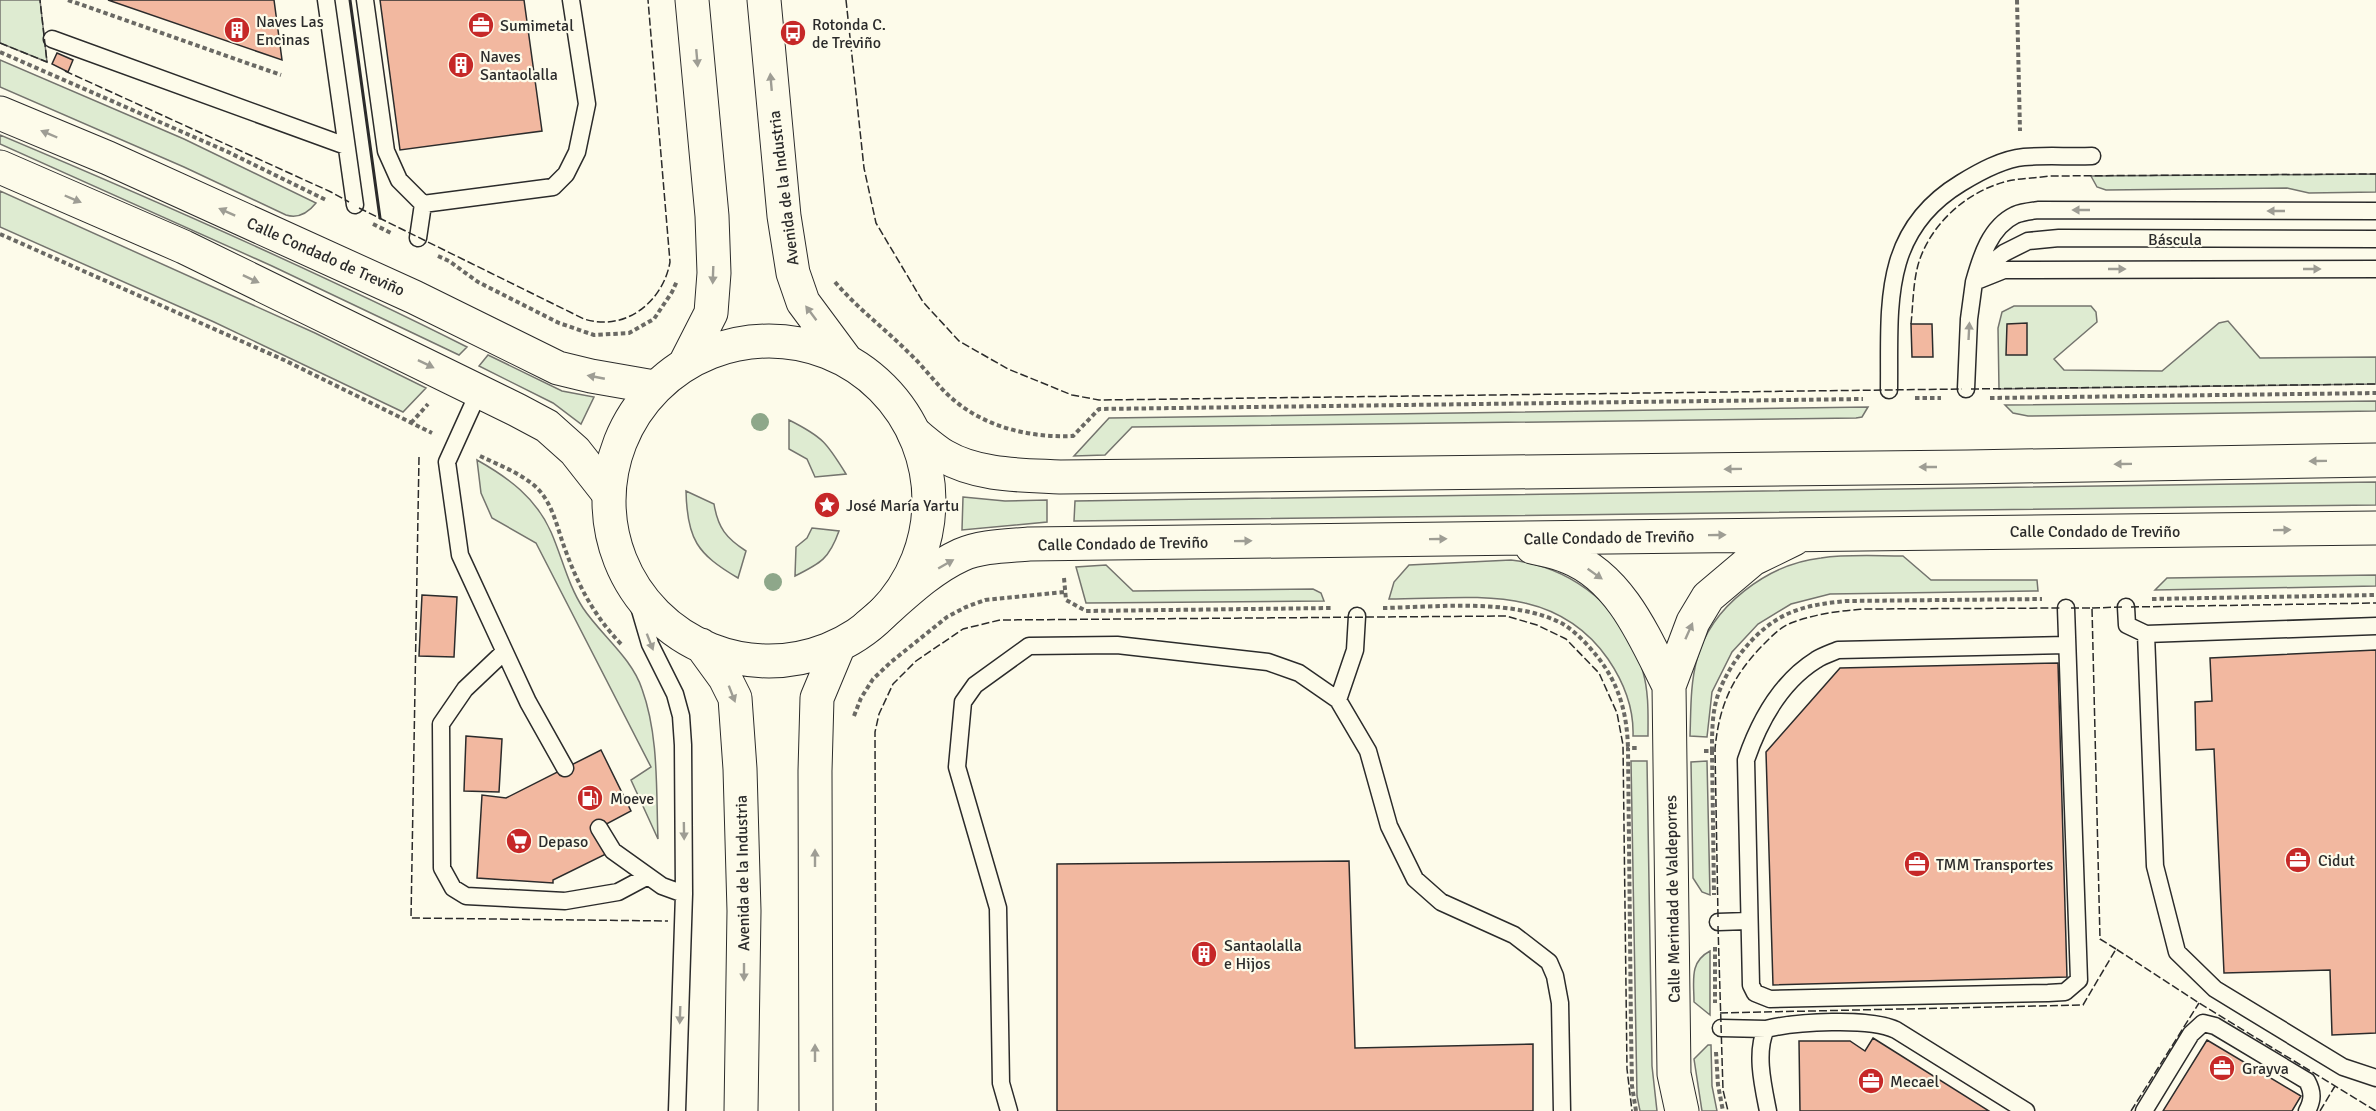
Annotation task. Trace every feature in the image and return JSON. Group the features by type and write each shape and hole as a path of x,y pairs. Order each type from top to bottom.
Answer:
{"street":[{"path":"686,362 711,313 714,273 712,216 692,0"},
{"name":"Avenida de la Industria","path":"764,0 784,216 793,273 803,302 846,360"},
{"name":"Calle Condado de Treviño","path":"0,113 118,163 414,297 558,368 654,387"},
{"path":"0,167 184,247 480,389 547,426 575,452 608,493"},
{"path":"738,342 794,342 846,360 869,376 898,405 924,457 929,488 928,520 922,550 909,579 891,604 868,626 837,650 791,659 760,660 730,656 701,645 663,621 633,586 620,561 612,534 608,493 624,429 654,387 686,362 738,342"},
{"path":"914,433 944,456 968,466 1008,475 1060,477 2376,460"},
{"name":"Calle Condado de Treviño","path":"868,626 932,572 962,555 993,547 1063,543 2376,528"},
{"name":"Calle Merindad de Valdeporres","path":"1682,1111 1674,1074 1669,686 1693,622 1708,597 1753,559 1803,534"},
{"name":"Calle Merindad de Valdeporres","path":"1502,538 1569,557 1601,577 1625,604 1669,686"},
{"name":"Avenida de la Industria","path":"701,645 725,678 735,698 740,769 744,911 741,1111"},
{"path":"816,1111 815,771 817,698 837,650"}],"lane":[{"path":"326,0 355,206"},
{"path":"365,0 386,151 399,180 423,204 423,244"},
{"path":"423,204 553,187 566,174 577,152 586,104 571,0"},
{"path":"52,39 346,146"},
{"path":"1889,390 1892,285 1902,248 1919,216 1944,193 1980,171 2022,157 2092,156"},
{"path":"1966,389 1969,319 1975,279 1984,252 1996,229 2015,215 2039,210 2376,212"},
{"name":"Báscula","path":"1975,279 2004,253 2028,241 2086,238 2376,239"},
{"path":"1975,279 2004,270 2376,269"},
{"path":"480,389 447,462 460,555 528,702 565,768"},
{"path":"633,586 650,644 668,676 681,716 684,894 677,1111"},
{"path":"2126,607 2127,625 2146,634 2376,626"},
{"path":"2066,608 2079,980 2065,992 1770,999 1755,993 1751,985 1748,921 1746,760 1755,733 1772,705 1798,675 1816,659 1838,651 2067,645"},
{"path":"1338,700 1355,650 1357,616"},
{"path":"2146,634 2155,866 2177,952 2215,989 2343,1067 2376,1078"},
{"path":"1009,1111 1001,1083 998,908 957,767 963,702 975,686 1029,646 1117,645 1268,662 1299,673 1338,700 1368,751 1389,826 1415,879 1441,902 1514,935 1549,962 1556,976 1560,1003 1562,1111"},
{"path":"504,652 465,689 441,724 442,868 453,888 466,896 564,901 618,892 648,876"},
{"path":"599,828 613,851 662,886 684,894"},
{"path":"1718,922 1748,921"},
{"path":"2144,1111 2191,1034 2203,1023 2216,1026 2307,1081 2312,1090 2312,1102 2307,1111"},
{"path":"1721,1028 1766,1029 1803,1024 1884,1024 2026,1111"},
{"path":"1766,1029 1761,1041 1768,1111"}],"path":[{"path":"68,0 281,75"},
{"path":"2016,0 2022,157"},
{"path":"0,52 226,151 335,205"},
{"path":"366,220 397,236"},
{"path":"0,234 86,270 284,360 517,474 538,489 554,513 565,549 585,596 595,614 624,647"},
{"path":"423,244 478,282 559,323 594,335 629,333 654,318 672,292 677,279"},
{"path":"830,275 862,312 909,352 947,394 977,416 1005,429 1040,436 1073,436 1099,410 1866,399"},
{"path":"1989,398 2376,393"},
{"path":"1911,398 1944,398"},
{"path":"852,721 873,679 947,617 985,600 1065,592"},
{"path":"2150,599 2376,595"},
{"path":"1712,751 1712,727 1719,693 1735,661 1768,626 1790,613 1816,604 1846,601 2043,599"}],"green space":[{"path":"0,0 40,0 47,62 0,43"},
{"path":"0,60 184,139 316,203 303,214 286,215 184,167 0,87"},
{"path":"0,135 235,237 467,347 459,355 272,266 0,144"},
{"path":"2376,174 2376,192 2309,193 2287,188 2106,190 2097,187 2091,176"},
{"path":"0,191 315,333 426,388 403,412 214,322 0,227"},
{"path":"2014,306 2091,306 2096,312 2097,322 2054,359 2064,370 2162,371 2219,323 2228,321 2260,358 2376,357 2376,384 1999,389 1998,328 2002,312"},
{"path":"488,355 562,391 594,397 581,424 553,403 479,366"},
{"path":"2376,401 2376,411 2028,416 2013,413 2005,405"},
{"path":"1868,407 1862,417 1856,418 1132,427 1105,455 1074,456 1109,418"},
{"path":"789,420 817,436 834,455 846,474 815,477 807,459 789,449"},
{"path":"477,460 511,482 538,509 551,532 569,580 583,608 624,657 637,678 647,707 654,744 658,839 631,780 651,767 536,543 492,518 481,493"},
{"path":"2376,482 2376,505 1074,521 1075,501"},
{"path":"686,491 714,504 724,532 746,551 738,578 713,561 697,544 689,521"},
{"path":"963,497 1005,501 1047,500 1047,522 962,530"},
{"path":"812,528 839,531 828,554 795,576 796,547 807,538"},
{"path":"1841,556 1903,556 1931,580 2037,580 2038,591 1830,594 1791,604 1758,624 1732,652 1712,692 1707,737 1690,736 1693,678 1704,640 1728,605 1744,591 1781,569 1801,562"},
{"path":"1511,560 1534,564 1576,582 1595,595 1611,611 1625,629 1636,650 1643,672 1647,696 1648,736 1633,736 1632,715 1627,695 1608,659 1586,634 1562,617 1536,606 1509,600 1389,599 1394,582 1409,565"},
{"path":"1106,565 1133,591 1313,589 1321,593 1324,601 1086,603 1076,567"},
{"path":"2376,575 2376,586 2155,590 2167,578"},
{"path":"1631,761 1647,761 1652,1066 1657,1111 1640,1111 1637,1096"},
{"path":"1707,761 1710,895 1702,892 1693,878 1691,762"},
{"path":"1710,951 1710,1015 1694,1002 1694,973 1703,955"},
{"path":"1708,1045 1711,1045 1712,1086 1717,1111 1702,1111 1694,1059"}],"building":[{"name":"Naves Las Encinas","path":"108,0 274,0 282,60"},
{"name":"Naves Santaolalla","path":"380,0 524,0 542,131 400,150"},
{"path":"57,53 73,60 68,72 52,64"},
{"path":"2027,323 2027,355 2006,355 2007,324"},
{"path":"1911,324 1932,324 1933,357 1912,357"},
{"path":"422,595 457,597 454,657 419,656"},
{"name":"Cidut","path":"2376,650 2376,1033 2332,1035 2330,970 2224,973 2214,749 2196,750 2195,702 2212,701 2210,658"},
{"name":"TMM Transportes","path":"2058,663 2067,977 1773,985 1766,752 1840,668"},
{"path":"466,736 502,739 499,792 464,791"},
{"path":"601,750 631,811 595,830 608,853 553,880 553,883 477,878 482,795 506,798"},
{"name":"Santaolalla e Hijos","path":"1349,861 1355,1048 1533,1044 1533,1111 1057,1111 1057,864"},
{"name":"Mecael","path":"1873,1038 1989,1111 1800,1111 1799,1041 1850,1041 1865,1051"},
{"name":"Grayva","path":"2207,1040 2301,1096 2292,1111 2163,1111"}],"fence":[{"path":"0,43 47,62 40,0"},
{"path":"359,208 584,319 599,322 614,321 640,310 659,290 670,262 648,0"},
{"path":"846,0 864,168 876,223 923,302 959,341 1008,369 1072,395 1099,400 1962,389"},
{"path":"65,71 349,202"},
{"path":"1911,324 1918,265 1932,235 1942,222 1967,199 1997,184 2050,176 2376,174"},
{"path":"1971,389 2376,384"},
{"path":"419,457 411,918 668,921"},
{"path":"2131,607 2376,603"},
{"path":"2092,608 2122,607"},
{"path":"1718,917 1715,749 1717,733 1724,706 1735,681 1775,633 1791,623 1809,617 1864,609 2062,608"},
{"path":"2071,608 2092,608 2100,939 2116,949"},
{"path":"876,1111 875,732 879,714 893,684 916,661 963,629 1000,620 1506,616 1537,625 1566,639 1599,673 1617,713 1623,745 1627,1069 1632,1111"},
{"path":"1718,926 1723,1090 1728,1111"},
{"path":"1720,1013 2083,1005 2116,949 2199,1003 2376,1111"},
{"path":"2131,1111 2199,1003"},
{"path":"2320,1111 2335,1086"}],"wall":[{"path":"350,0 380,218"}],"place":[{"name":"Sumimetal","path":"481,25"},
{"name":"Naves Las Encinas","path":"237,30"},
{"name":"Rotonda C. de Treviño","path":"793,33"},
{"name":"Naves Santaolalla","path":"461,65"},
{"name":"José María Yartu","path":"827,505"},
{"name":"Moeve","path":"590,798"},
{"name":"Depaso","path":"519,841"},
{"name":"Cidut","path":"2298,860"},
{"name":"TMM Transportes","path":"1917,864"},
{"name":"Santaolalla e Hijos","path":"1204,954"},
{"name":"Grayva","path":"2222,1068"},
{"name":"Mecael","path":"1871,1081"}]}
